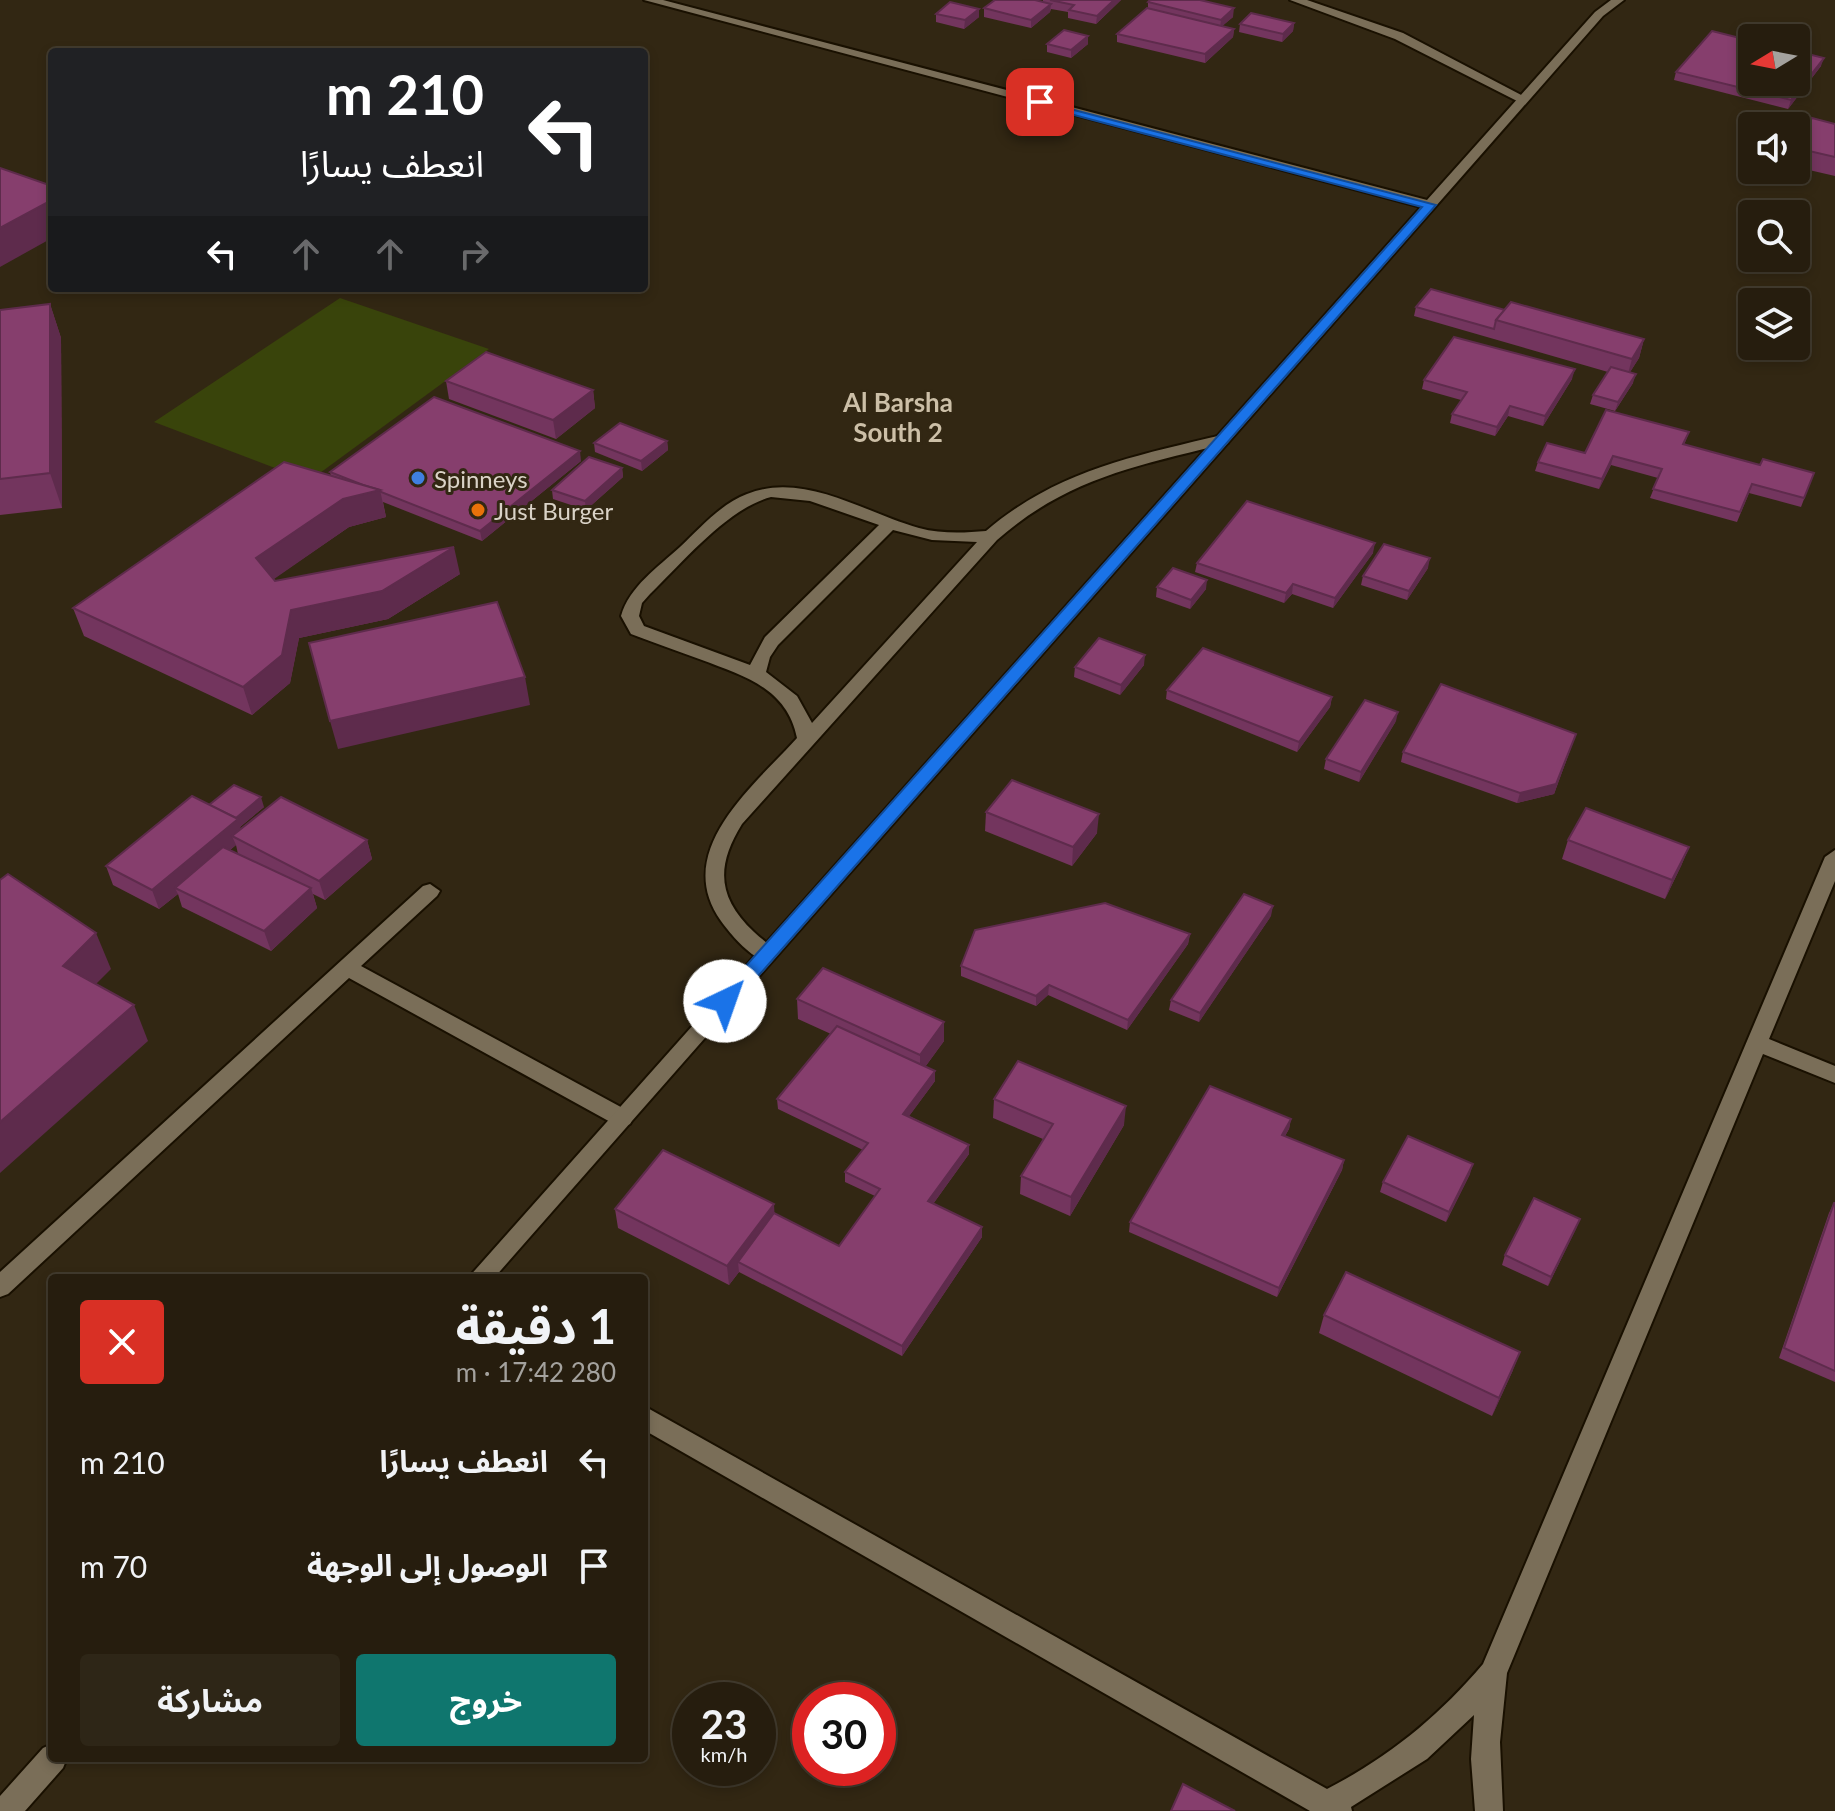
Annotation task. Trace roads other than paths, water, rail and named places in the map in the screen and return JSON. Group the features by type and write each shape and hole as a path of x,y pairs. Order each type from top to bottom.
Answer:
{"street":[{"path":"650,0 1430,205"},
{"path":"1296,0 1412,42 1523,99"},
{"path":"484,1274 1602,7 1618,0"},
{"path":"767,954 733,926 721,909 713,881 715,853 735,819 991,536 1024,507 1065,484 1113,466 1222,440"},
{"path":"807,740 798,709 774,684 757,674 637,630 630,616 634,601 736,507 765,493 803,493 890,524 938,537 991,536"},
{"path":"757,674 761,657 771,641 890,524"},
{"path":"1489,1811 1485,1785 1484,1727 1493,1673 1835,857"},
{"path":"0,1287 430,891"},
{"path":"347,968 622,1118"},
{"path":"1757,1043 1835,1075"},
{"path":"648,1419 1332,1808 1422,1749 1460,1713 1493,1673"},
{"path":"6,1811 49,1762"}],"place":[{"name":"Spinneys","path":"418,478"},
{"name":"Just Burger","path":"478,510"}],"district":[{"name":"Al Barsha South 2","path":"898,417"}]}
